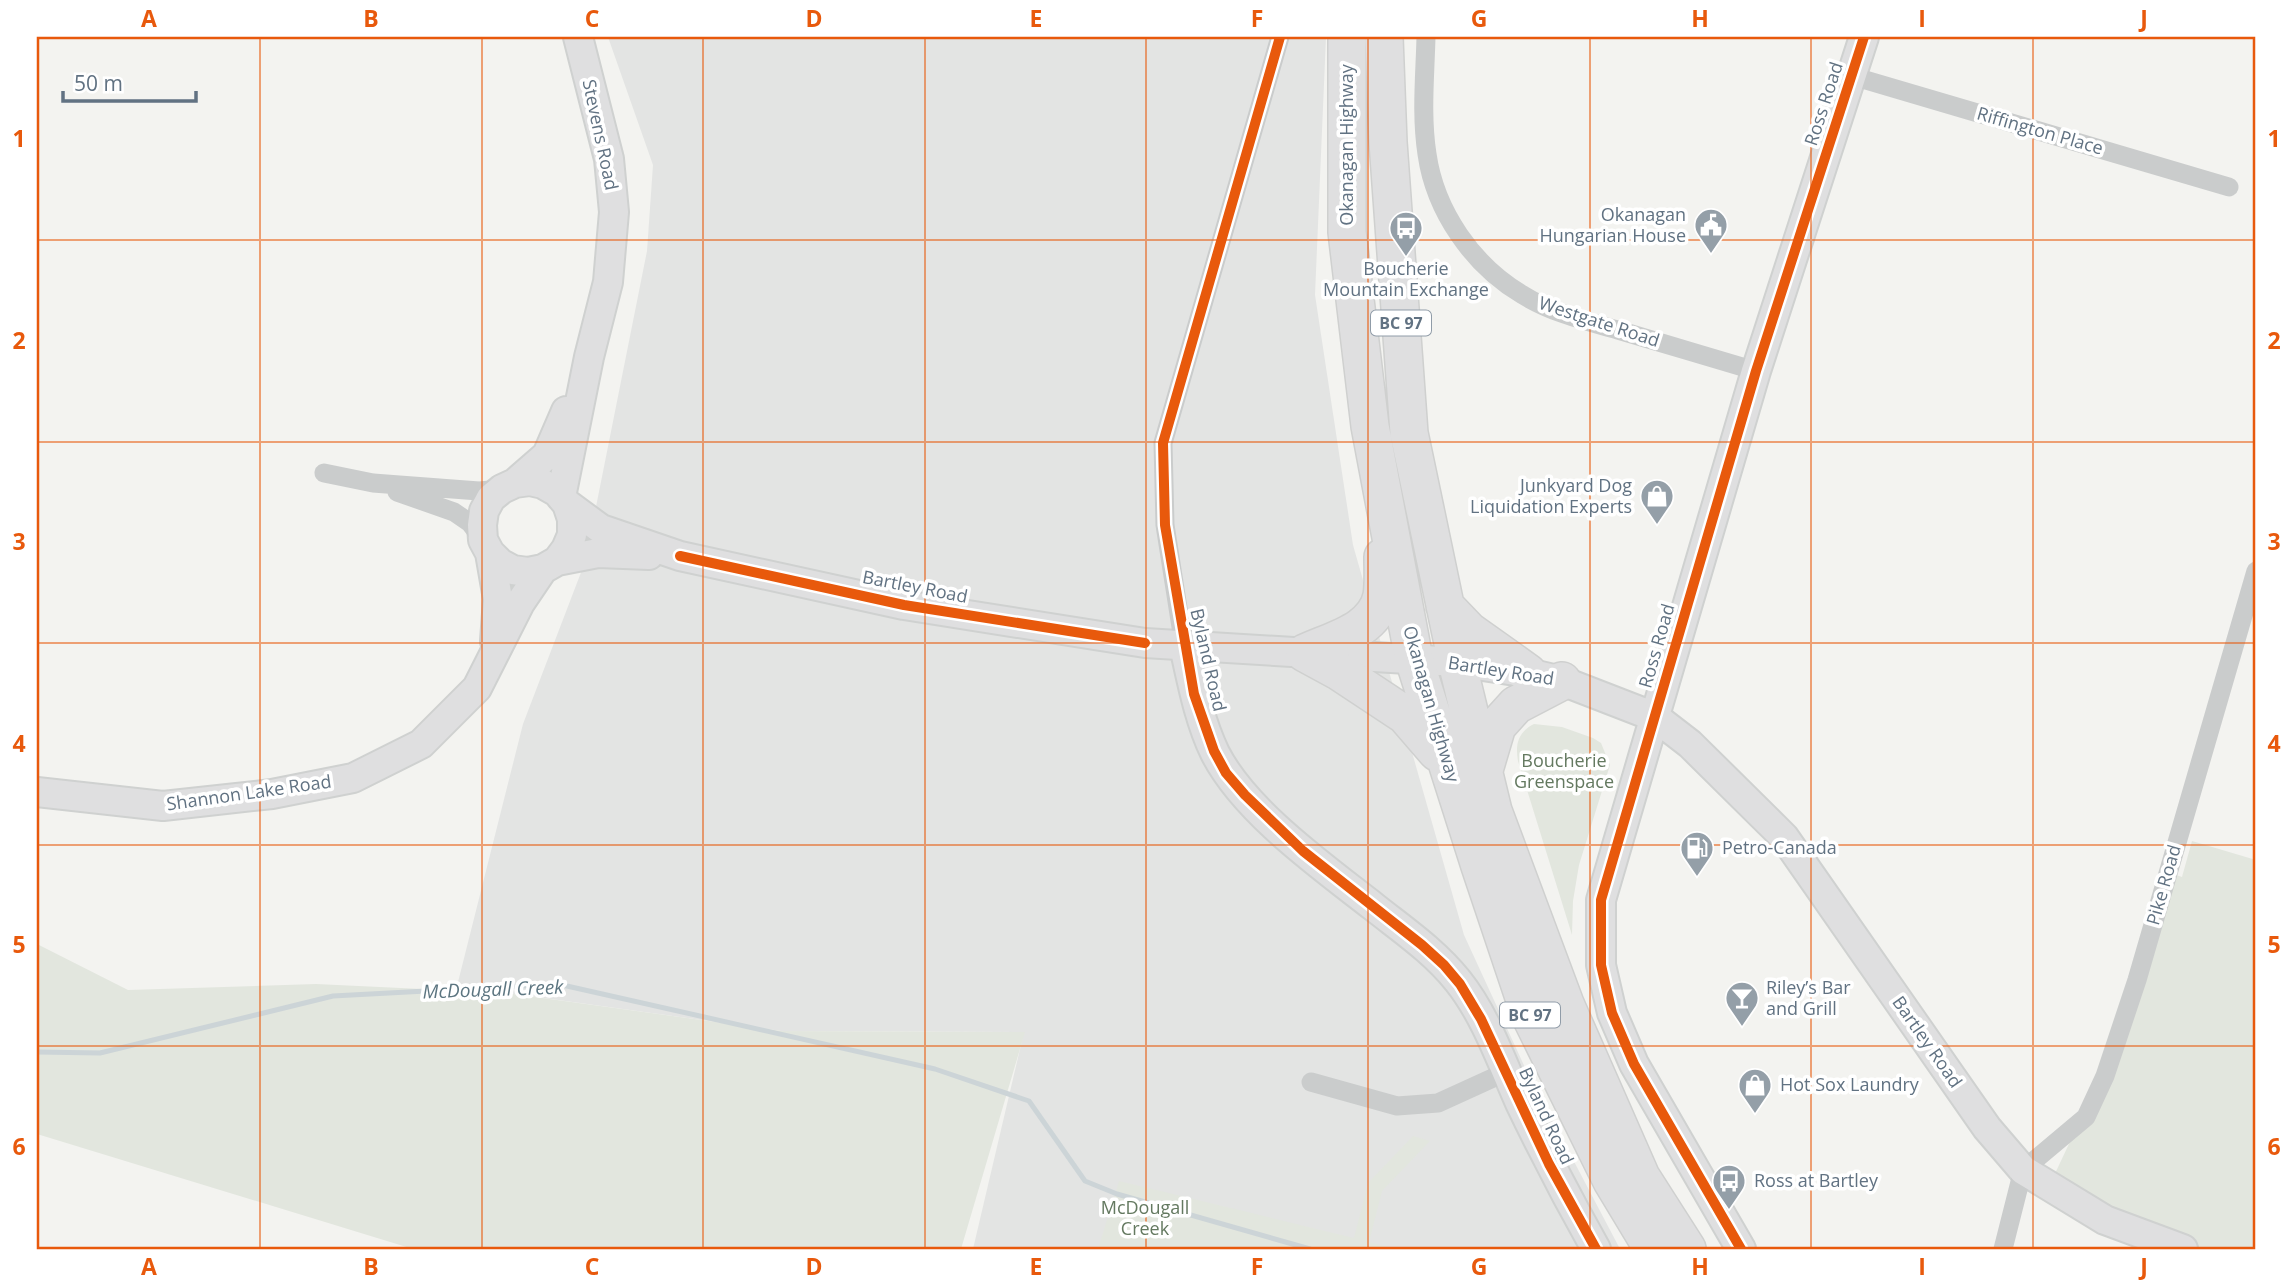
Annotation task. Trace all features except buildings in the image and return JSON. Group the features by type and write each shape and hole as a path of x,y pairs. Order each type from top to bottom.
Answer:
{"highway":[{"name":"Okanagan Highway","path":"1347,37 1347,232 1370,426 1414,659 1530,1015 1612,1181 1653,1249"},
{"name":"Okanagan Highway","path":"1384,37 1388,142 1409,433 1457,662 1493,811 1565,1004 1641,1177 1687,1249"},
{"path":"1305,653 1361,628 1374,616 1382,597 1385,507"},
{"path":"1445,606 1479,639 1545,677 1497,726 1483,770"},
{"path":"1305,653 1340,672 1405,715 1447,763"}],"street":[{"name":"Stevens Road","path":"564,501 589,357 607,282 614,212 609,159 578,37"},
{"name":"Byland Road","path":"1280,37 1164,443 1165,526 1194,694 1214,751 1226,773 1286,837 1422,944 1460,984 1481,1019 1549,1164 1596,1249"},
{"name":"Westgate Road","path":"1426,37 1423,122 1427,156 1437,192 1454,228 1471,251 1493,273 1523,295 1559,312 1756,371"},
{"name":"Ross Road","path":"1741,1249 1634,1064 1612,1013 1601,965 1601,900 1756,371 1864,37"},
{"name":"Riffington Place","path":"1852,76 2229,187"},
{"name":"Stevens Road","path":"508,486 547,455 589,357"},
{"path":"324,473 373,483 479,491 530,481 543,484 564,501 572,519 572,535 566,549 550,565 528,572 513,570 500,563 470,523 454,512 373,483"},
{"path":"486,546 482,525 484,511 491,498 508,486"},
{"name":"Bartley Road","path":"564,501 601,529 680,556 904,605 1145,643 1457,662 1545,677 1655,717 1690,744 1784,837 1987,1128 2023,1170 2105,1220 2183,1249"},
{"name":"Shannon Lake Road","path":"486,546 498,599 494,654"},
{"name":"Bartley Road","path":"550,565 598,553 680,556"},
{"name":"Shannon Lake Road","path":"37,792 163,806 272,794 353,778 421,744 477,688 520,603 550,565"},
{"name":"Pike Road","path":"2023,1170 2086,1117 2105,1076 2141,967 2256,571"},
{"path":"1311,1082 1397,1106 1438,1103 1506,1072"},
{"path":"2003,1249 2023,1170"}],"shaded area":[{"path":"608,37 1326,37 1315,295 1353,545 1464,935 1528,1074 1620,1249 973,1249 1024,1032 781,1031 508,993 456,990 523,724 585,562 647,251 653,165"}],"green space":[{"name":"Boucherie Greenspace","path":"1534,724 1562,727 1593,738 1601,743 1610,765 1579,865 1573,901 1572,935 1518,761 1519,739 1524,731"},
{"path":"2192,841 2256,860 2256,1249 2177,1249 2051,1182 2143,987 2173,874 2182,877"},
{"path":"37,944 128,990 316,984 507,993 781,1031 1025,1032 961,1249 413,1249 37,1134"},
{"name":"McDougall Creek","path":"1413,1136 1430,1141 1382,1191 1369,1242 1395,1249 1098,1249 1119,1181 1354,1238 1368,1183"}],"waterway":[{"name":"McDougall Creek","path":"37,1052 100,1053 333,996 558,984 935,1069 1029,1101 1085,1181 1117,1194 1310,1249"}],"cycle path":[{"path":"1280,37 1163,443 1165,525 1194,694 1214,751 1226,773 1245,795 1303,851 1422,945 1460,984 1481,1019 1549,1164 1596,1249"},
{"path":"1741,1249 1634,1064 1612,1013 1601,965 1601,900 1756,371 1864,37"},
{"path":"680,556 904,605 1145,643"}],"place":[{"name":"Okanagan Hungarian House","path":"1711,255"},
{"name":"Boucherie Mountain Exchange","path":"1406,258"},
{"name":"Junkyard Dog Liquidation Experts","path":"1657,526"},
{"name":"Petro-Canada","path":"1697,878"},
{"name":"Riley’s Bar and Grill","path":"1742,1028"},
{"name":"Hot Sox Laundry","path":"1755,1115"},
{"name":"Ross at Bartley","path":"1729,1211"}]}
